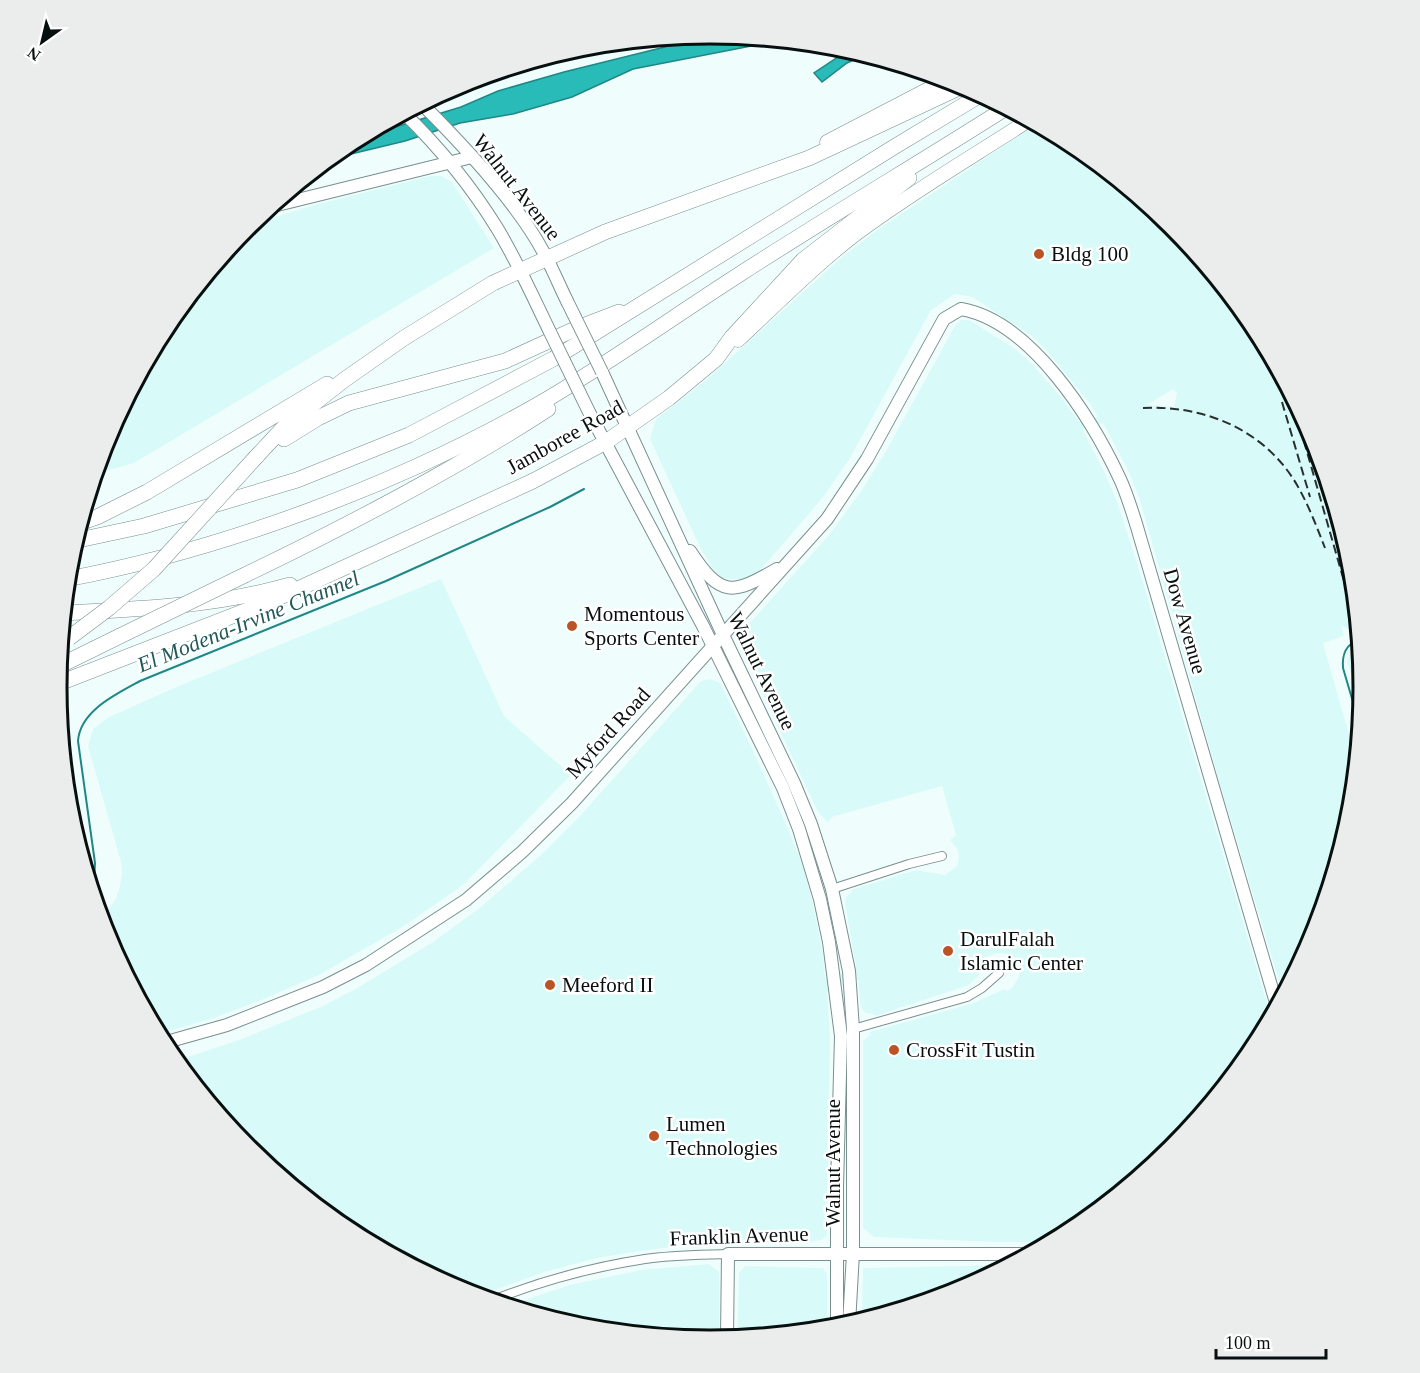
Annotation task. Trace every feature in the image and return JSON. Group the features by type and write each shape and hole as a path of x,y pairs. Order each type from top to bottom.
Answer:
{"highway":[{"path":"89,520 147,492 493,283 605,232 809,158 953,91"},
{"path":"84,540 144,526 286,483 409,435 553,359 972,100"},
{"path":"77,577 111,571 208,543 312,509 434,458 538,404 999,113"},
{"path":"716,359 732,337 803,260 911,177 934,154"},
{"path":"255,457 306,425 349,404 489,366 612,313 642,305"},
{"path":"68,661 358,519 461,464 574,392 662,326"},
{"path":"69,637 117,602 154,569 284,427 344,380 404,338"},
{"name":"Jamboree Road","path":"67,680 276,599 533,481 628,428 716,359"},
{"path":"72,613 143,609 231,599 335,573"}],"main road":[{"path":"747,180 830,141 937,85"},
{"name":"Jamboree Road","path":"716,359 799,282 857,234 1022,125"}],"street":[{"name":"Walnut Avenue","path":"427,109 505,196 547,258 615,398 723,635 794,783 832,889 849,971 853,1029 853,1253 850,1314"},
{"name":"Walnut Avenue","path":"410,118 450,162 497,228 520,270 590,414 713,646 783,788 799,829 829,942 841,1036 837,1317"},
{"path":"286,203 472,157"},
{"name":"Myford Road","path":"173,1041 227,1025 323,987 366,965 466,900 522,852 572,803 837,504 867,459 944,319 961,309"},
{"name":"Dow Avenue","path":"961,309 972,311 1017,337 1048,368 1076,402 1096,432 1121,481 1137,527 1274,995"},
{"path":"669,518 697,562 710,576 727,588 735,589 752,583 786,564"},
{"path":"832,889 909,864 942,856"},
{"path":"853,1029 967,997 999,973"},
{"path":"727,1329 728,1254"},
{"name":"Franklin Avenue","path":"505,1296 553,1279 652,1258 728,1254 1011,1254"}],"shaded area":[{"path":"673,45 755,45 633,69 572,97 513,114 460,123 405,141 350,154 394,128 461,107 498,91"},
{"path":"838,57 854,60 822,82 814,73"},
{"path":"1030,129 1101,176 1134,203 1165,232 1220,295 1245,329 1287,402 1319,480 1341,561 1350,630 1341,625 1344,636 1323,643 1351,740 1341,812 1319,893 1304,933 1280,984 1221,788 1140,500 1128,470 1103,423 1082,429 1118,504 1268,1006 1245,1044 1193,1110 1134,1170 1101,1197 1033,1242 874,1237 863,1228 863,1041 870,1035 870,1032 974,1003 1004,989 1006,991 1012,988 1019,977 1020,965 1012,955 998,953 986,957 978,976 969,985 875,1016 866,1013 861,1008 858,979 827,992 830,1035 827,1235 822,1240 803,1243 716,1239 715,1241 597,1258 544,1272 492,1291 464,1281 388,1243 319,1197 255,1141 185,1058 242,1039 325,1005 433,942 481,907 543,853 579,817 701,681 710,679 720,683 789,831 804,869 814,909 823,954 825,979 856,967 845,903 851,890 916,870 945,875 957,866 958,850 950,840 956,835 942,786 832,817 828,823 818,812 740,646 740,634 829,535 862,490 956,324 961,320 969,320 1014,348 1031,363 1060,396 1079,422 1098,417 1091,405 1032,336 972,297 955,294 931,310 850,458 824,496 771,558 754,576 745,580 722,578 712,568 650,439 656,419 704,382 842,257 880,228","holes":["1173,389 1177,393 1174,407 1147,405"]},
{"path":"430,176 441,176 452,182 494,248 134,463 104,471 133,402 153,365 175,329 200,295 269,219 314,205"},
{"path":"441,579 504,716 571,775 463,885 404,926 319,975 214,1018 167,1031 133,971 108,910 116,899 120,886 121,862 88,746 93,729 109,717 174,688"},
{"path":"1352,649 1353,677 1347,662"},
{"path":"709,1264 719,1272 719,1330 626,1324 544,1308 522,1301 570,1285 641,1270"},
{"path":"989,1265 956,1281 862,1311 863,1268"},
{"path":"745,1266 823,1268 827,1274 827,1318 794,1324 737,1329 739,1273"}],"waterway":[{"name":"El Modena-Irvine Channel","path":"95,871 78,741 80,730 92,712 140,681 386,581 550,507 584,489"},
{"path":"1352,644 1344,655 1343,668 1353,701"}],"railway":[{"path":"1282,402 1310,497"},
{"path":"1143,408 1165,408 1208,416 1228,423 1265,446 1294,480 1325,548"},
{"path":"1303,438 1344,580"}],"place":[{"name":"Bldg 100","path":"1039,254"},
{"name":"Momentous Sports Center","path":"572,626"},
{"name":"DarulFalah Islamic Center","path":"948,951"},
{"name":"Meeford II","path":"550,985"},
{"name":"CrossFit Tustin","path":"894,1050"},
{"name":"Lumen Technologies","path":"654,1136"}]}
